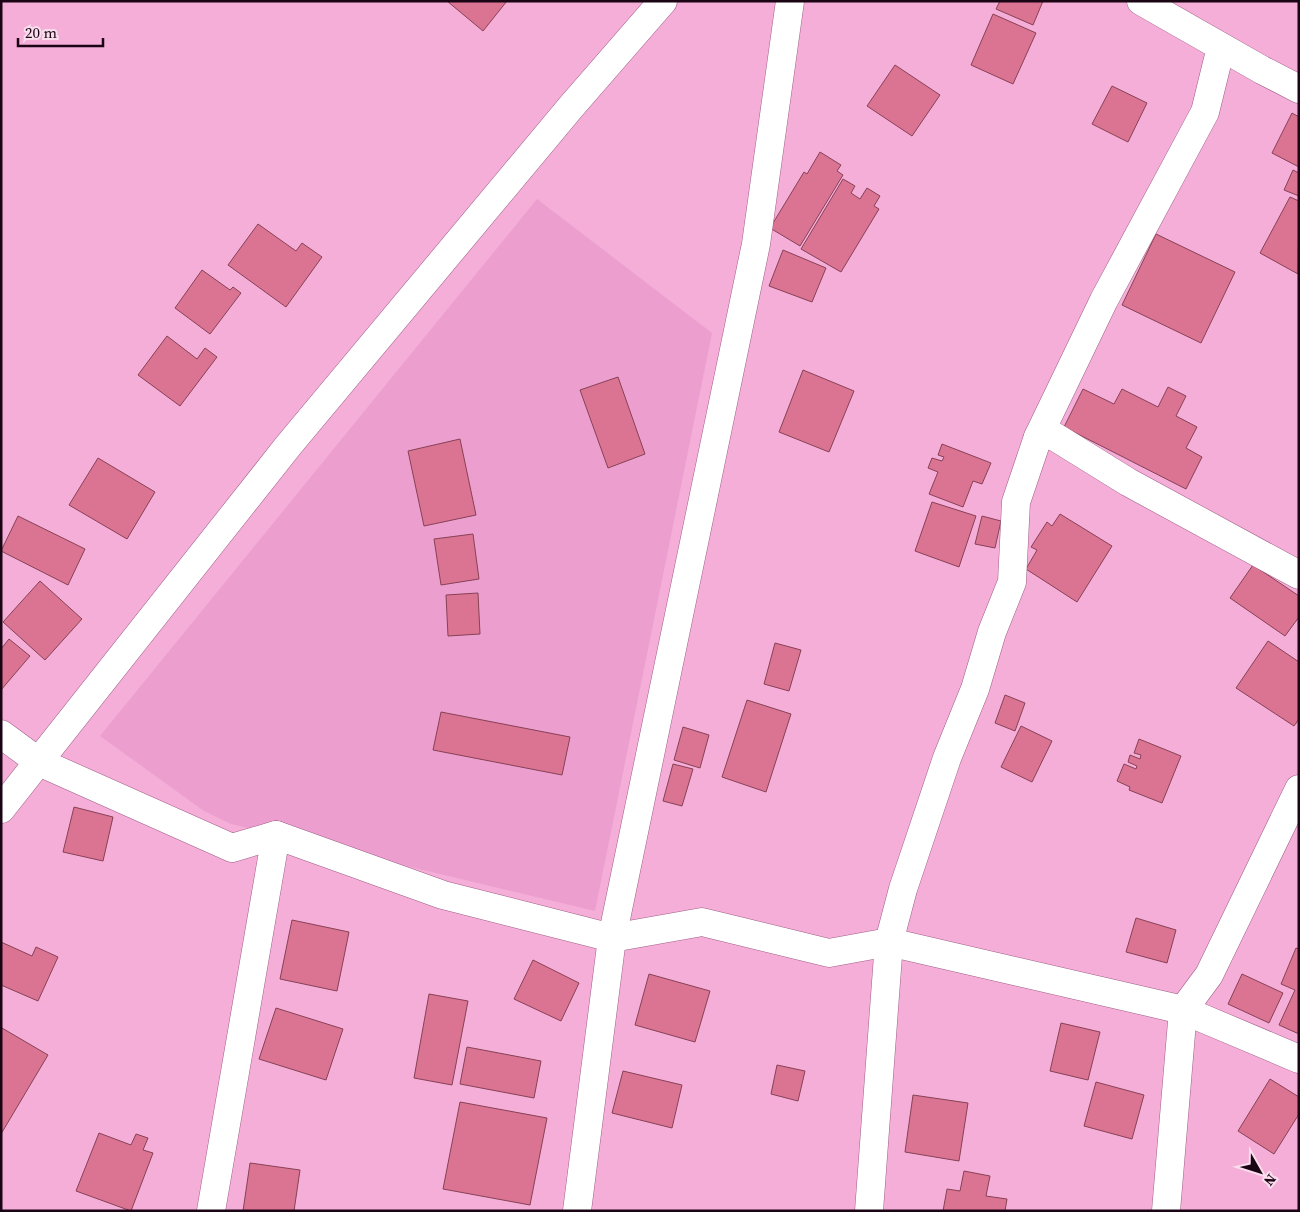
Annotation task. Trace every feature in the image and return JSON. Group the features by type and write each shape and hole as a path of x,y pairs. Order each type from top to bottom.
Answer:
{"street":[{"path":"1,809 288,446 570,108 663,1"},
{"path":"577,1211 612,938 756,244 790,1"},
{"path":"1141,1 1299,89"},
{"path":"869,1211 889,942 903,889 947,758 975,689 992,632 1012,582 1016,502 1038,437 1104,300 1204,112 1221,47"},
{"path":"1038,437 1052,435 1128,482 1299,575"},
{"path":"1,734 40,762 232,848 276,835 443,894 612,938 702,922 829,953 889,942 1183,1010 1299,1059"},
{"path":"1166,1211 1183,1010 1210,976 1299,789"},
{"path":"211,1211 276,835"}],"shaded area":[{"path":"537,199 712,333 595,911 231,824 204,811 100,736"}],"building":[{"path":"447,1 507,1 483,31"},
{"path":"1000,1 1043,1 1033,25 996,9"},
{"path":"993,14 1036,33 1013,84 971,65"},
{"path":"895,65 940,95 912,136 867,106"},
{"path":"1112,86 1147,103 1128,142 1092,124"},
{"path":"1292,113 1299,117 1299,167 1272,153"},
{"path":"820,152 841,165 837,171 843,175 800,246 770,228 804,172 807,174"},
{"path":"1293,170 1299,173 1299,196 1284,190"},
{"path":"843,179 855,186 851,193 860,199 867,188 880,196 874,206 879,209 841,272 801,249"},
{"path":"1290,197 1299,201 1298,274 1260,253"},
{"path":"258,224 296,251 302,243 322,257 286,307 228,265"},
{"path":"1156,234 1235,272 1201,343 1122,305"},
{"path":"783,250 826,268 812,302 769,286"},
{"path":"202,270 230,290 233,287 241,293 210,334 175,308"},
{"path":"167,336 197,359 205,348 217,357 180,406 138,375"},
{"path":"803,370 854,391 829,452 779,432"},
{"path":"618,377 645,454 608,468 580,390"},
{"path":"1168,387 1186,396 1176,416 1197,427 1186,448 1202,457 1186,489 1064,427 1083,389 1114,404 1122,389 1158,407"},
{"path":"460,439 476,515 424,526 408,451"},
{"path":"942,444 991,463 982,484 973,481 963,507 929,494 938,472 928,468 932,458 942,461 944,457 938,455"},
{"path":"98,458 155,492 127,539 69,505"},
{"path":"932,502 976,516 959,567 915,551"},
{"path":"1060,514 1112,546 1077,602 1026,569 1037,550 1031,547 1047,522 1052,526"},
{"path":"18,516 85,549 68,585 1,551"},
{"path":"982,516 1001,521 995,548 975,544"},
{"path":"473,534 479,579 441,585 434,539"},
{"path":"1253,565 1299,596 1299,617 1285,636 1230,598"},
{"path":"40,581 82,619 45,660 3,622"},
{"path":"478,593 480,634 448,636 446,595"},
{"path":"9,639 30,656 1,690 1,649"},
{"path":"1268,641 1299,662 1299,719 1294,726 1236,688"},
{"path":"775,643 801,650 789,691 764,684"},
{"path":"1005,695 1025,703 1015,731 995,723"},
{"path":"747,700 791,714 766,792 722,777"},
{"path":"441,712 570,737 562,775 433,750"},
{"path":"1021,726 1052,741 1032,782 1001,767"},
{"path":"683,727 709,735 700,768 674,760"},
{"path":"1139,739 1181,756 1162,803 1129,790 1130,787 1117,781 1124,764 1136,769 1137,766 1128,762 1130,755 1140,759 1141,755 1134,753"},
{"path":"673,764 693,769 682,806 663,801"},
{"path":"74,807 113,817 103,861 63,852"},
{"path":"1136,918 1176,930 1167,963 1126,952"},
{"path":"292,920 349,932 337,991 280,979"},
{"path":"1,942 32,956 36,947 58,957 38,1001 1,985"},
{"path":"1296,948 1299,949 1299,1034 1279,1025 1295,990 1281,984"},
{"path":"533,960 579,983 561,1021 514,999"},
{"path":"649,974 710,991 695,1042 635,1025"},
{"path":"1242,974 1283,993 1269,1023 1228,1004"},
{"path":"429,994 468,1001 452,1085 414,1078"},
{"path":"276,1008 343,1029 326,1080 259,1059"},
{"path":"1061,1023 1100,1032 1088,1080 1050,1071"},
{"path":"1,1029 48,1055 1,1134"},
{"path":"467,1047 541,1061 534,1098 460,1084"},
{"path":"777,1065 805,1071 798,1101 771,1094"},
{"path":"623,1071 682,1085 672,1128 612,1113"},
{"path":"1270,1079 1299,1097 1299,1114 1274,1154 1238,1131"},
{"path":"1096,1082 1144,1095 1132,1139 1084,1126"},
{"path":"913,1095 968,1103 959,1161 905,1152"},
{"path":"460,1102 547,1118 530,1205 443,1189"},
{"path":"99,1133 131,1145 136,1134 148,1138 143,1150 153,1153 131,1211 76,1191"},
{"path":"250,1163 300,1170 294,1211 243,1211"},
{"path":"964,1171 990,1176 986,1196 1007,1199 1005,1211 943,1211 947,1189 960,1191"}]}
